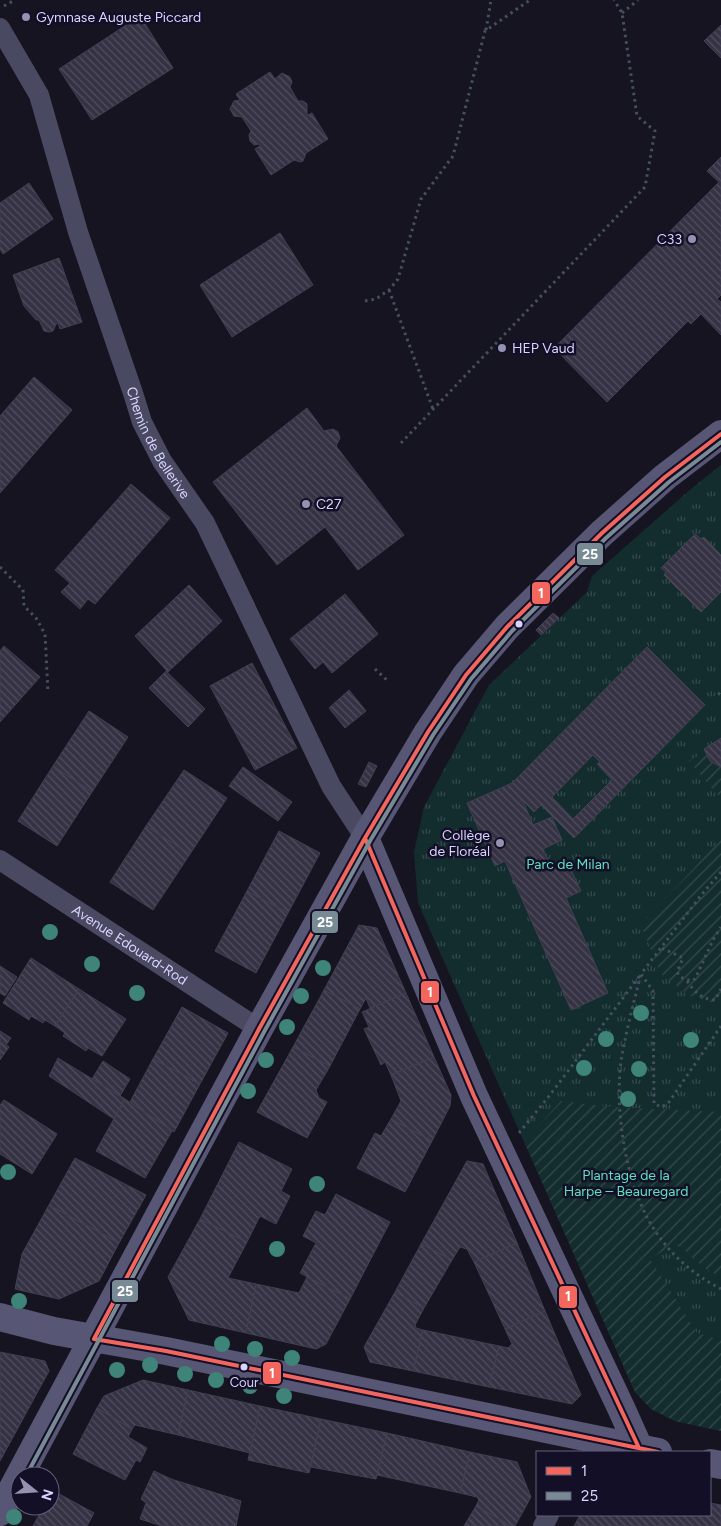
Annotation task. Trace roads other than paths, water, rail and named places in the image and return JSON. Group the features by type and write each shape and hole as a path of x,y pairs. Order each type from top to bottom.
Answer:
{"street":[{"name":"Chemin de Bellerive","path":"0,28 38,95 78,232 142,422 162,461 205,523 331,786 365,838"},
{"path":"0,1512 259,1030 365,838 428,732 466,675 507,627 602,532 666,477 721,434"},
{"path":"365,838 474,1096 622,1410 649,1450"},
{"name":"Avenue Edouard-Rod","path":"0,860 259,1030"},
{"path":"0,1317 54,1331 166,1351 589,1446 649,1450"}],"place":[{"name":"Gymnase Auguste Piccard","path":"26,17"},
{"name":"C33","path":"692,239"},
{"name":"HEP Vaud","path":"502,348"},
{"name":"C27","path":"306,504"},
{"name":"Collège de Floréal","path":"500,843"},
{"name":"Cour","path":"244,1367"}],"park label":[{"name":"Parc de Milan","path":"568,864"},
{"name":"Plantage de la Harpe – Beauregard","path":"626,1184"}]}
